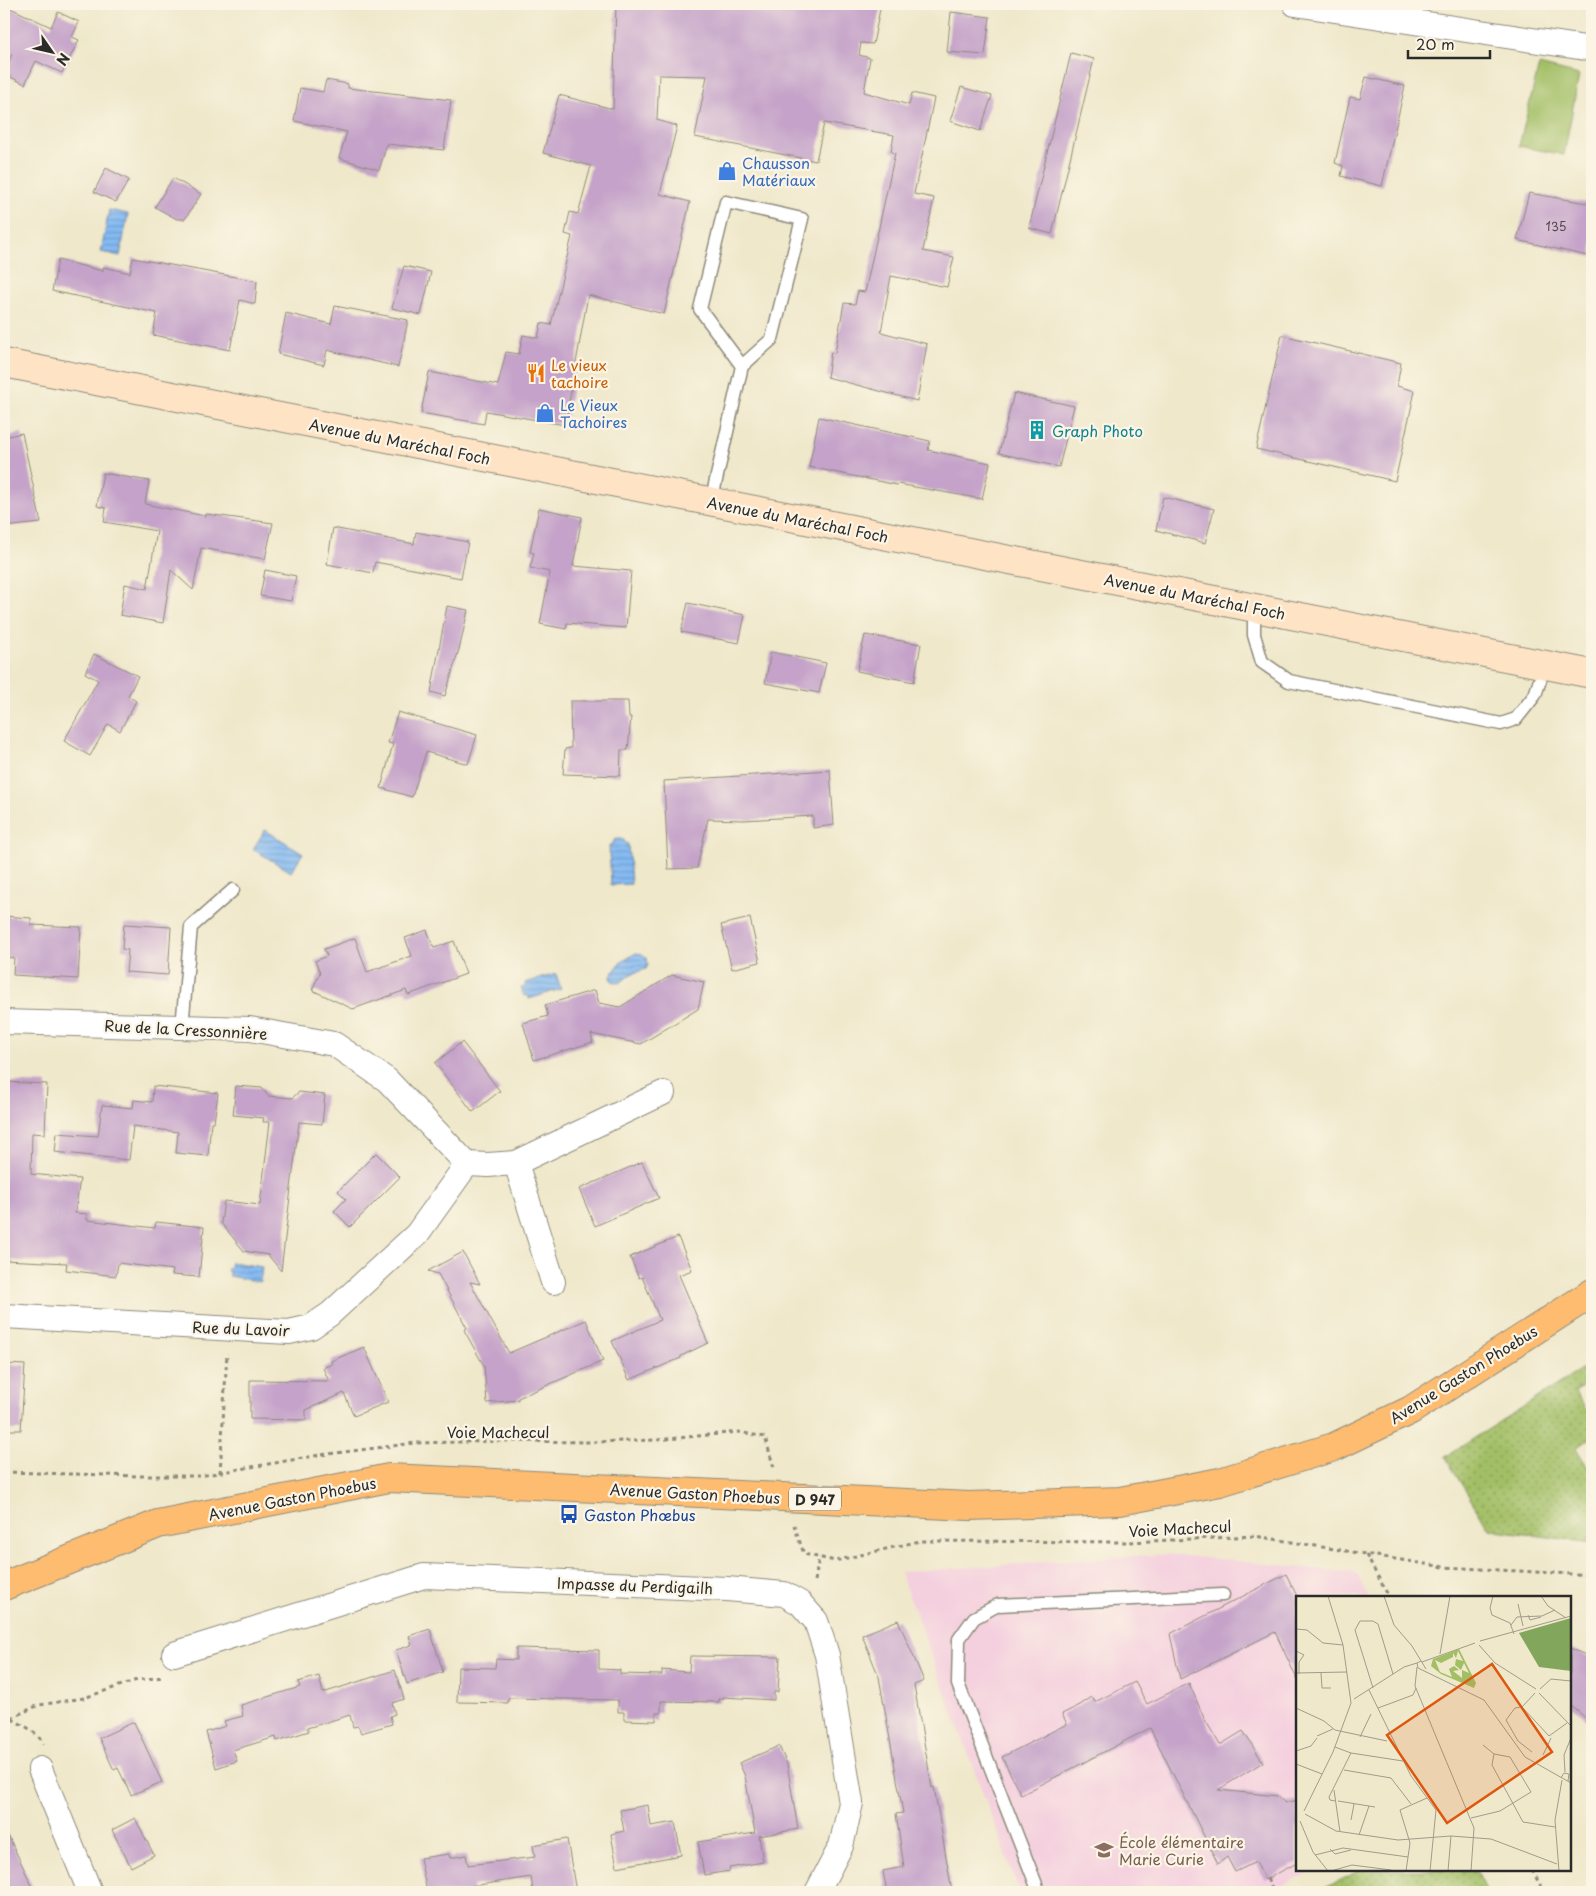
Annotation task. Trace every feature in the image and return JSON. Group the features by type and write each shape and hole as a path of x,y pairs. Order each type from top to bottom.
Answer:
{"main road":[{"name":"Avenue du Maréchal Foch","path":"4,363 1592,674"},
{"name":"Avenue Gaston Phoebus","path":"4,1586 158,1524 389,1478 969,1506 1120,1501 1220,1482 1334,1447 1410,1410 1592,1293"}],"street":[{"path":"1295,4 1592,49"},
{"name":"Rue de la Cressonnière","path":"4,1022 250,1030 334,1044 387,1080 467,1164"},
{"path":"467,1164 516,1163 663,1093"},
{"path":"516,1163 553,1282"},
{"name":"Rue du Lavoir","path":"4,1316 229,1330 289,1332 311,1327 330,1314 417,1234 467,1164"},
{"name":"Impasse du Perdigailh","path":"174,1654 424,1576 727,1589 784,1594 800,1603 816,1621 827,1655 851,1803 841,1846 817,1892"},
{"path":"40,1769 90,1892"}],"lane":[{"path":"711,502 742,366 772,339 802,219 726,202 700,308 742,366"},
{"path":"1254,608 1254,635 1262,662 1289,681 1501,724 1516,720 1535,695 1545,665"},
{"path":"182,1027 191,927 233,890"},
{"path":"1039,1892 958,1684 959,1639 974,1618 998,1605 1223,1595"}],"path":[{"path":"220,1473 229,1330"},
{"name":"Voie Machecul","path":"4,1472 124,1476 200,1476 320,1455 415,1443 507,1440 591,1442 656,1440 740,1432 765,1437 774,1468"},
{"name":"Voie Machecul","path":"792,1521 804,1554 835,1561 920,1541 1130,1542 1255,1536 1444,1567 1592,1575"},
{"path":"1366,1554 1387,1596"},
{"path":"812,1586 820,1557"},
{"path":"4,1721 39,1706 84,1698 137,1680 169,1677"},
{"path":"11,1718 41,1739 46,1752 40,1769"},
{"path":"1533,1871 1544,1892"},
{"path":"1267,1878 1274,1892"}],"shaded area":[{"path":"1167,1554 1356,1573 1368,1596 1296,1596 1296,1871 1312,1871 1270,1892 1020,1892 900,1572"}],"green space":[{"path":"1539,65 1579,75 1564,155 1519,146"},
{"path":"1592,1363 1592,1380 1575,1392 1588,1413 1592,1411 1592,1438 1576,1448 1592,1474 1592,1543 1489,1529 1445,1457"},
{"path":"1359,1871 1476,1871 1487,1892 1316,1892"}],"water":[{"path":"109,210 128,214 120,256 101,252"},
{"path":"265,830 303,853 291,872 253,849"},
{"path":"619,838 628,844 631,884 611,885 609,845 612,845 615,839"},
{"path":"636,953 642,954 647,958 648,965 646,969 631,974 620,983 612,981 611,976 620,963"},
{"path":"556,974 561,989 529,999 528,995 524,996 521,988 526,987 525,983"},
{"path":"231,1262 262,1267 260,1282 229,1276 227,1270"}],"building":[{"path":"616,4 881,4 873,44 861,43 859,55 870,58 864,92 909,105 912,93 934,98 914,194 934,198 923,251 954,257 947,287 891,276 881,332 927,344 917,401 827,377 831,352 835,353 844,303 855,304 858,291 865,292 895,153 891,152 894,135 824,123 816,161 695,137 707,76 659,75 657,120 677,126 660,194 690,202 664,314 588,295 565,425 486,411 484,424 421,413 429,372 498,385 506,352 519,354 523,335 538,338 541,323 551,325 572,236 565,234 570,212 578,214 591,166 543,153 559,95 613,109"},
{"path":"4,5 51,27 58,12 79,22 72,37 79,40 62,73 36,61 25,84 4,74 12,54 4,51"},
{"path":"951,12 990,17 985,55 947,52"},
{"path":"1071,53 1094,59 1052,234 1029,228"},
{"path":"1366,77 1405,86 1382,186 1341,176 1343,166 1335,163 1350,97 1360,99"},
{"path":"326,80 348,84 348,88 451,100 444,150 387,144 379,170 339,158 347,132 294,121 300,88 323,92"},
{"path":"961,87 992,96 980,131 950,121"},
{"path":"106,168 129,180 116,202 94,192"},
{"path":"173,178 201,194 185,219 177,219 155,207"},
{"path":"1529,193 1592,204 1592,257 1517,240"},
{"path":"133,258 257,281 255,304 240,300 230,350 153,335 157,313 52,291 58,260 103,271 103,267 130,273"},
{"path":"404,266 431,272 421,315 392,308"},
{"path":"335,306 408,320 398,367 327,350 324,365 278,354 286,313 331,324"},
{"path":"1282,335 1401,363 1397,386 1415,391 1395,481 1256,449"},
{"name":"Graph Photo","path":"1014,393 1074,406 1059,467 999,453"},
{"path":"819,417 930,441 928,450 990,463 982,499 897,485 809,467"},
{"path":"22,433 41,523 4,527 4,437"},
{"path":"103,473 149,481 145,504 205,516 206,514 273,523 265,559 201,548 193,590 171,570 163,623 120,615 125,584 147,589 157,531 104,522 106,508 97,506"},
{"path":"1163,497 1214,509 1205,543 1156,530"},
{"path":"539,508 582,517 573,566 631,571 626,628 567,623 566,629 540,624 550,572 530,568 534,553 530,552"},
{"path":"333,528 414,544 416,532 468,542 461,578 375,562 373,573 327,564"},
{"path":"265,570 296,576 291,601 260,596"},
{"path":"688,603 745,615 739,643 681,632"},
{"path":"447,606 468,610 460,646 445,696 431,692"},
{"path":"865,635 921,644 914,682 857,671"},
{"path":"771,652 826,663 819,693 765,683"},
{"path":"94,654 138,676 128,696 136,701 120,731 108,724 90,756 64,741 98,680 85,673"},
{"path":"570,701 628,701 629,717 631,717 628,750 621,750 620,776 563,774 565,749 571,748"},
{"path":"398,712 477,735 468,764 426,752 412,797 381,788 393,744 388,743"},
{"path":"830,770 834,825 813,828 813,816 744,820 708,819 697,868 668,869 664,781"},
{"path":"4,916 31,918 31,925 81,927 78,979 13,975 14,958 4,957"},
{"path":"750,918 760,962 732,969 721,925"},
{"path":"124,924 171,927 168,975 126,972 128,950 122,949"},
{"path":"427,930 434,948 454,941 466,974 408,995 406,990 353,1009 312,990 320,973 315,961 327,956 324,949 355,938 367,972 412,956 405,938"},
{"path":"672,975 704,982 698,1009 641,1044 591,1034 593,1042 534,1060 523,1023 548,1016 545,1005 595,990 599,1003 620,1007"},
{"path":"462,1042 500,1091 473,1112 435,1063"},
{"path":"4,1082 47,1084 45,1134 32,1133 31,1174 80,1179 75,1213 87,1214 87,1220 155,1228 156,1222 204,1227 199,1277 172,1275 173,1270 118,1263 116,1276 66,1270 67,1263 4,1260"},
{"path":"153,1086 218,1093 214,1122 211,1122 208,1156 176,1153 178,1132 133,1126 129,1160 55,1152 57,1133 98,1136 102,1105 133,1108 134,1100 152,1102"},
{"path":"236,1086 262,1088 268,1096 292,1098 299,1092 325,1095 322,1124 299,1122 281,1271 268,1255 244,1251 221,1223 224,1201 260,1205 270,1122 263,1122 264,1118 233,1115"},
{"path":"376,1153 400,1177 350,1227 334,1211 346,1199 338,1191"},
{"path":"642,1162 659,1198 595,1226 579,1189"},
{"path":"678,1237 692,1270 679,1275 708,1343 681,1356 681,1358 629,1380 612,1341 660,1320 642,1277 639,1278 630,1257"},
{"path":"463,1252 480,1284 470,1282 509,1353 586,1320 603,1361 518,1398 518,1400 487,1403 484,1366 464,1330 467,1328 438,1274 428,1271"},
{"path":"364,1347 388,1402 354,1416 344,1393 306,1410 306,1420 250,1419 250,1380 329,1381 323,1368 332,1364 331,1361"},
{"path":"4,1364 25,1365 21,1430 4,1430"},
{"path":"1286,1574 1297,1596 1296,1677 1275,1632 1180,1679 1170,1634"},
{"path":"898,1620 924,1681 914,1685 952,1892 887,1892 883,1871 904,1867 896,1814 903,1813 879,1677 862,1635"},
{"path":"430,1629 443,1672 407,1684 396,1650 412,1645 409,1636"},
{"path":"516,1648 599,1650 599,1669 620,1670 620,1674 662,1675 662,1670 689,1672 690,1656 780,1657 778,1692 774,1692 774,1700 723,1697 723,1699 719,1699 719,1702 661,1701 661,1713 656,1713 656,1721 624,1720 624,1712 618,1712 618,1700 508,1698 508,1703 457,1702 458,1667 495,1668 496,1659 516,1660"},
{"path":"1571,1648 1592,1658 1592,1723 1571,1706"},
{"path":"395,1670 404,1699 392,1703 395,1714 390,1716 392,1724 361,1733 358,1726 353,1727 350,1715 307,1728 309,1731 277,1741 276,1737 233,1750 237,1761 216,1768 206,1732 226,1726 224,1721 243,1716 241,1705 300,1687 298,1682 319,1676 323,1693"},
{"path":"1135,1682 1147,1704 1189,1683 1204,1718 1220,1745 1243,1731 1263,1762 1218,1790 1278,1796 1286,1803 1296,1800 1296,1864 1265,1880 1256,1862 1235,1872 1227,1857 1218,1864 1150,1728 1021,1795 1002,1757 1067,1724 1062,1714 1092,1697 1095,1702"},
{"path":"134,1722 162,1782 131,1795 118,1768 114,1770 99,1738"},
{"path":"779,1746 787,1764 798,1829 759,1836 763,1862 729,1868 730,1871 704,1875 698,1842 755,1833 745,1776 739,1763"},
{"path":"648,1805 651,1826 675,1822 681,1855 617,1867 611,1834 624,1831 620,1810"},
{"path":"135,1818 154,1855 131,1867 112,1830"},
{"path":"4,1827 35,1892 4,1892"},
{"path":"567,1839 576,1892 533,1892 531,1877 472,1886 473,1892 427,1892 420,1858 449,1854 450,1858 466,1855 468,1865 535,1857 533,1845"}],"place":[{"name":"Chausson Matériaux","path":"727,171"},
{"name":"Le vieux tachoire","path":"536,373"},
{"name":"Le Vieux Tachoires","path":"545,413"},
{"name":"Graph Photo","path":"1037,430"},
{"name":"Gaston Phœbus","path":"569,1514"},
{"name":"École élémentaire Marie Curie","path":"1104,1850"}]}
